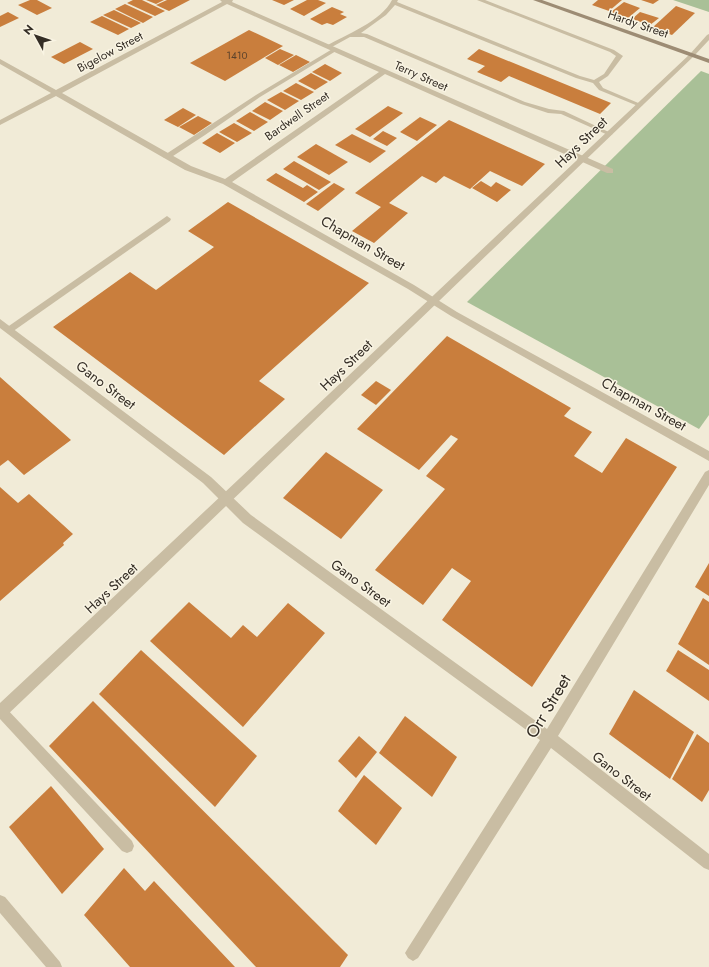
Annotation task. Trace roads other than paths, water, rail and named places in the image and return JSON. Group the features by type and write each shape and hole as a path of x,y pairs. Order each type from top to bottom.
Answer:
{"main road":[{"name":"Hardy Street","path":"536,0 709,61"}],"street":[{"name":"Terry Street","path":"227,1 331,49 610,172"},
{"name":"Bigelow Street","path":"0,123 227,1"},
{"name":"Hays Street","path":"0,711 227,499 433,300 583,160 692,55 709,36"},
{"name":"Chapman Street","path":"0,61 58,92 188,168 226,182 468,321 709,456"},
{"name":"Bardwell Street","path":"226,182 383,72"},
{"name":"Gano Street","path":"3,330 207,480 247,519 550,738 709,863"},
{"name":"Orr Street","path":"413,953 550,738 709,475"}],"lane":[{"path":"480,0 612,51 620,56 606,75 595,82"},
{"path":"356,34 395,2 578,77 595,82 601,89 640,105"},
{"path":"167,156 203,134 258,96 296,74 349,35 356,34 365,35 523,103 548,111 562,112 610,134"},
{"path":"3,330 168,219"},
{"path":"0,711 127,846"},
{"path":"0,902 54,967"}]}
